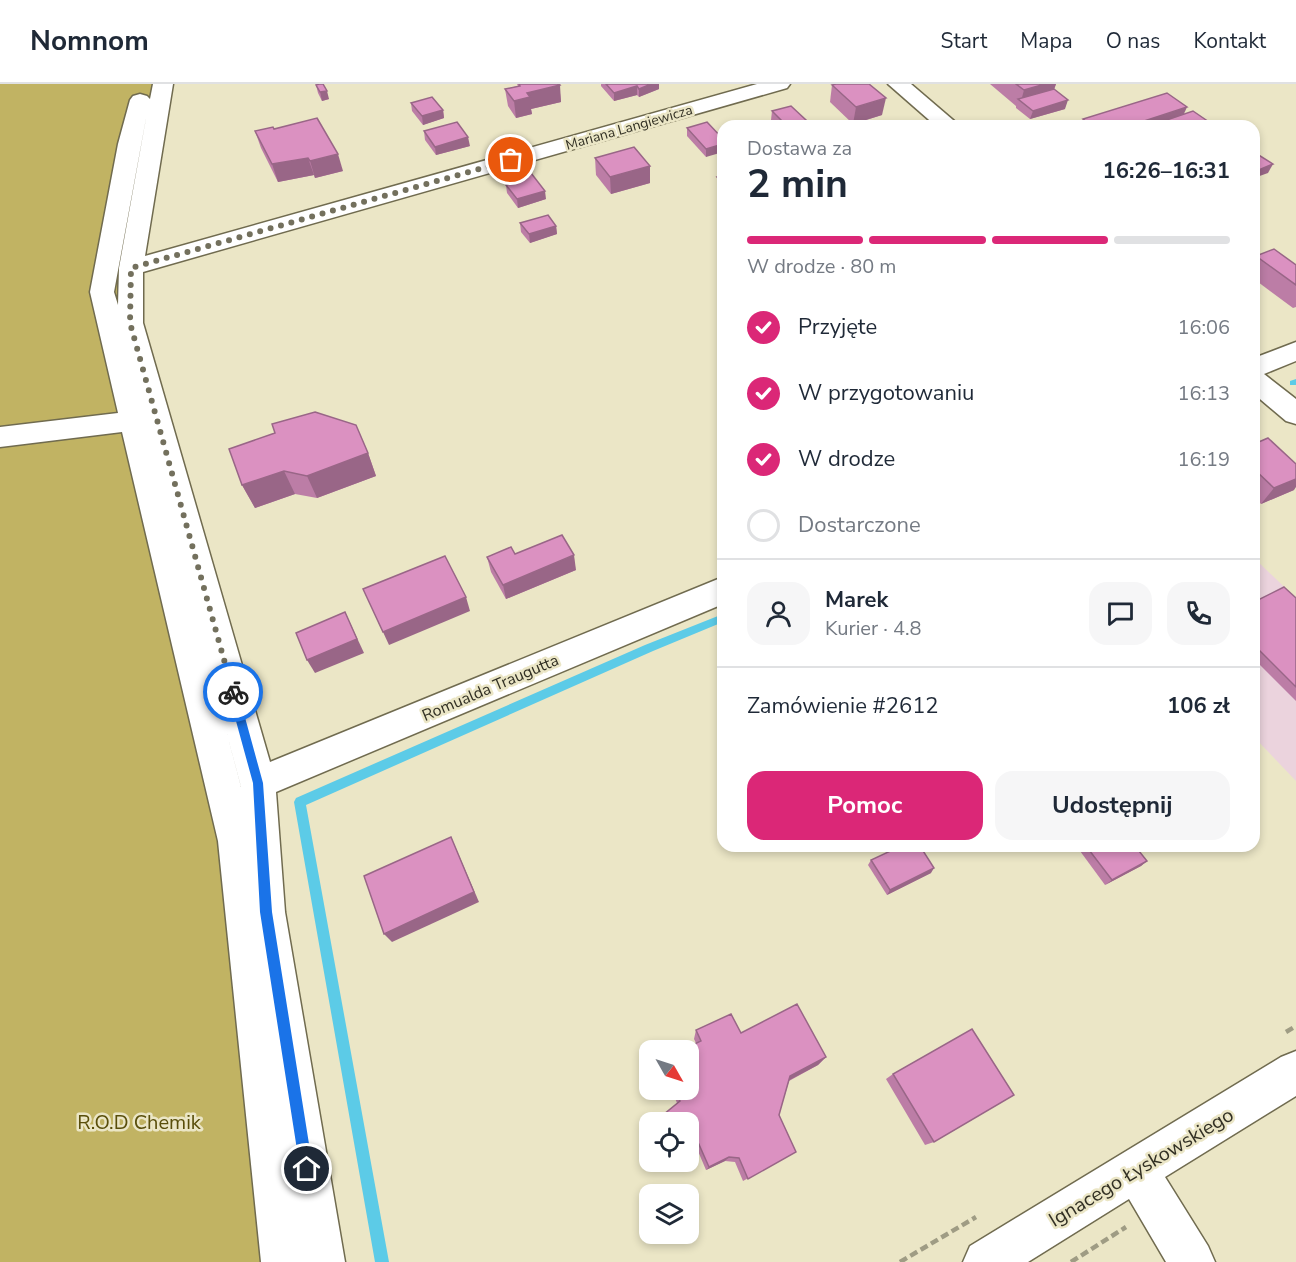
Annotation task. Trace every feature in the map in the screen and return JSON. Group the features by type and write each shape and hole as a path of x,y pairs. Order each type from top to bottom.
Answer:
{"street":[{"path":"145,84 129,144 102,292 236,841 284,1262"},
{"path":"163,84 131,268 130,323 258,783 266,912 322,1262"},
{"name":"Mariana Langiewicza","path":"131,268 780,84"},
{"path":"898,84 942,120"},
{"path":"1260,366 1296,351"},
{"path":"1260,385 1296,414"},
{"path":"0,437 134,421"},
{"name":"Romualda Traugutta","path":"258,783 717,592"},
{"name":"Ignacego Łyskowskiego","path":"986,1262 1296,1072"},
{"path":"1136,1170 1192,1262"}],"shaded area":[{"path":"1260,564 1296,598 1296,781 1260,743"}],"green space":[{"name":"R.O.D Chemik","path":"0,84 154,84 117,290 240,792 296,1262 0,1262"}],"building":[{"path":"323,84 327,91 320,92 316,85"},
{"path":"519,84 560,85 527,93 530,97 514,101 505,89 520,86"},
{"path":"606,84 651,84 639,89 637,86 614,93"},
{"path":"869,84 886,98 856,107 832,85"},
{"path":"1016,84 1045,84 1024,90"},
{"path":"1054,89 1068,100 1033,111 1018,99"},
{"path":"1167,93 1187,107 1147,120 1083,119"},
{"path":"432,97 443,110 422,116 411,103"},
{"path":"791,106 806,120 781,120 772,111"},
{"path":"1193,111 1206,120 1167,120"},
{"path":"317,118 338,154 310,161 308,158 272,164 255,131 273,127 274,129"},
{"path":"457,122 468,137 435,147 424,131"},
{"path":"707,122 717,133 717,146 706,149 687,128"},
{"path":"634,147 650,166 610,177 595,158"},
{"path":"1260,156 1273,164 1260,169"},
{"path":"531,173 545,191 517,199 506,185 518,181 516,177"},
{"path":"548,215 556,226 529,234 520,223"},
{"path":"1274,249 1296,265 1296,285 1260,259 1260,254"},
{"path":"315,412 356,425 368,453 307,476 284,471 242,485 229,449 275,433 272,424"},
{"path":"1268,438 1296,464 1296,479 1274,488 1260,475 1260,441"},
{"path":"562,535 574,555 503,585 487,557 511,547 515,554"},
{"path":"445,556 466,597 383,632 363,589"},
{"path":"1284,587 1296,598 1296,687 1260,651 1260,599"},
{"path":"345,612 357,639 307,660 296,633"},
{"path":"451,837 474,892 384,934 364,876"},
{"path":"888,852 924,852 934,868 890,890 871,860"},
{"path":"1091,852 1140,852 1147,861 1112,880"},
{"path":"797,1004 826,1057 790,1076 779,1115 796,1152 748,1179 739,1158 729,1157 709,1167 699,1144 699,1112 667,1112 680,1100 699,1100 699,1042 701,1041 696,1030 731,1014 741,1033"},
{"path":"972,1029 1014,1095 934,1142 893,1074"}],"waterway":[{"path":"382,1262 300,802 649,648 717,620"}],"way so far":[{"path":"233,692 130,323 131,268 511,160"}],"route":[{"path":"233,692 258,783 266,912 307,1169"}]}
